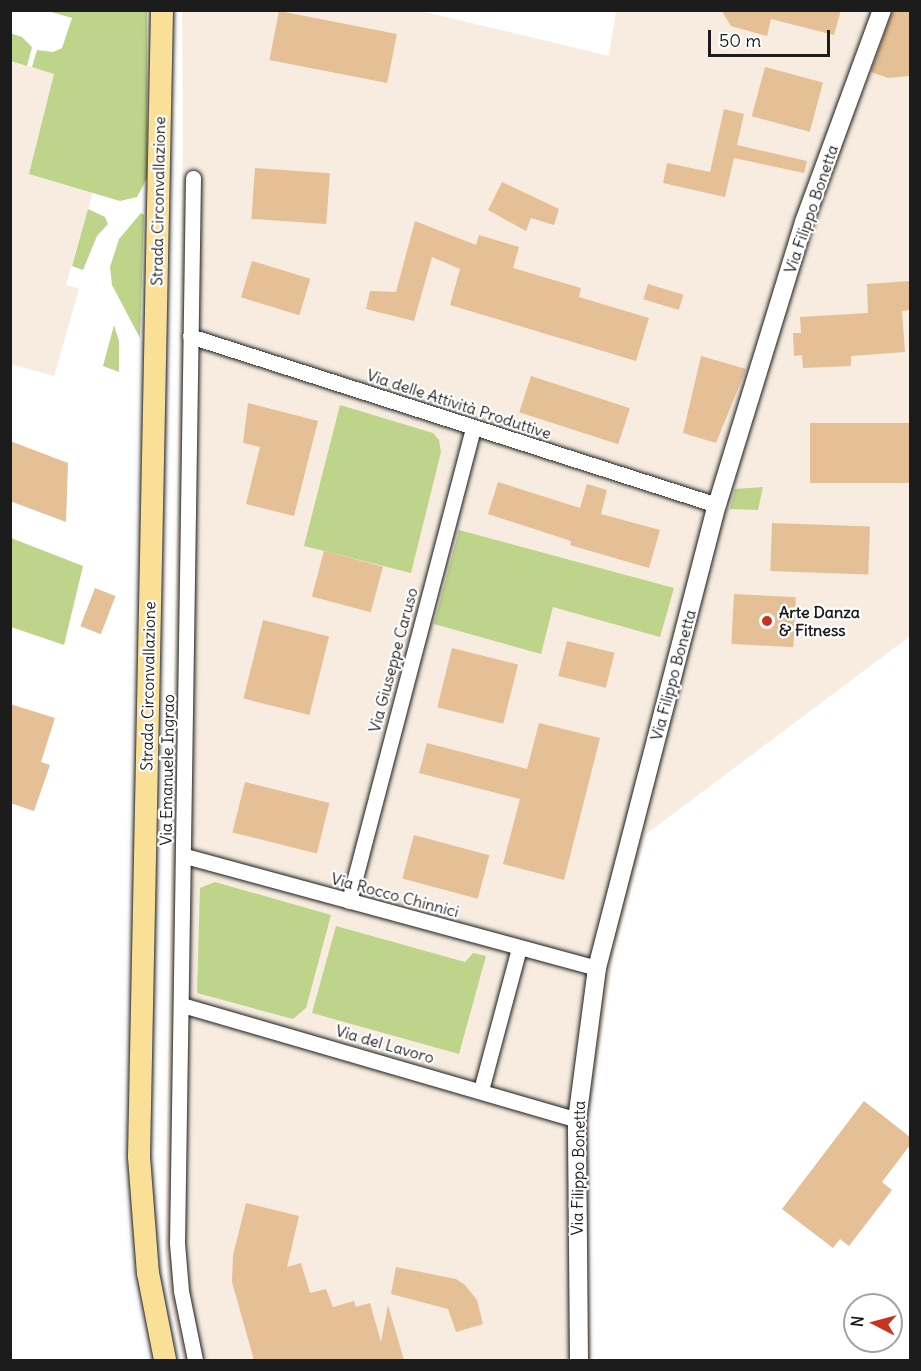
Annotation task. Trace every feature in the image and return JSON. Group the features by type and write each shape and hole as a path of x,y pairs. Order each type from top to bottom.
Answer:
{"main road":[{"name":"Strada Circonvallazione","path":"162,10 139,1157 148,1273 165,1360"}],"street":[{"name":"Via Filippo Bonetta","path":"579,1360 577,1120 597,969 717,505 804,222 882,10"},
{"name":"Via Emanuele Ingrao","path":"193,178 177,1243 181,1291 195,1360"},
{"name":"Via delle Attività Produttive","path":"190,336 717,505"},
{"name":"Via Giuseppe Caruso","path":"349,901 473,428"},
{"name":"Via Rocco Chinnici","path":"184,856 597,969"},
{"path":"482,1090 519,948"},
{"name":"Via del Lavoro","path":"182,1005 482,1090 577,1120"}],"shaded area":[{"path":"182,11 421,11 609,56 616,11 910,11 910,636 646,834 614,952 589,1118 591,1360 183,1360 168,1289 165,1250 183,145"},
{"path":"10,61 55,73 99,171 66,285 79,289 54,376 11,364"}],"green space":[{"path":"48,11 147,11 147,178 137,197 120,201 29,174 54,74 32,67 37,50 53,52 62,48 72,18"},
{"path":"10,33 22,37 32,47 27,66 11,61"},
{"path":"88,209 105,217 108,224 97,236 83,270 72,266"},
{"path":"141,213 144,215 140,338 112,285 110,267 119,239"},
{"path":"114,325 119,341 119,372 103,366"},
{"path":"340,405 433,433 439,440 441,452 411,573 304,546"},
{"path":"763,487 758,510 730,509 735,489"},
{"path":"459,530 674,588 660,637 553,607 541,654 434,624"},
{"path":"11,538 83,566 64,645 11,627"},
{"path":"215,882 331,915 306,1008 293,1019 197,993 200,888"},
{"path":"336,926 465,962 473,953 486,956 459,1054 312,1013"}],"building":[{"path":"721,10 841,10 834,35 771,19 767,36 731,26"},
{"path":"893,10 910,10 910,76 888,78 871,72"},
{"path":"279,11 397,34 387,83 269,60"},
{"path":"765,67 823,83 810,132 752,116"},
{"path":"724,109 744,114 737,145 807,161 804,173 734,158 725,197 663,183 667,163 710,172"},
{"path":"255,168 330,173 326,224 251,219"},
{"path":"502,182 559,209 554,225 531,218 526,231 488,210"},
{"path":"415,221 476,245 479,235 519,247 513,268 581,288 579,297 649,318 636,361 450,305 460,269 432,257 414,321 366,309 370,291 396,292"},
{"path":"252,261 310,279 299,315 241,297"},
{"path":"910,281 910,310 902,311 905,352 851,356 851,366 803,368 802,355 794,356 793,333 801,333 800,317 868,313 867,284"},
{"path":"648,284 683,295 679,310 643,299"},
{"path":"701,356 746,369 716,443 683,433"},
{"path":"531,376 630,408 618,444 519,412"},
{"path":"248,403 318,421 294,516 246,504 260,447 243,443"},
{"path":"810,423 910,423 910,483 810,483"},
{"path":"10,441 68,463 66,522 10,501"},
{"path":"498,482 580,508 587,484 607,490 601,514 660,530 649,568 570,545 571,541 488,514"},
{"path":"772,523 870,526 868,574 770,571"},
{"path":"324,551 383,567 371,612 312,596"},
{"path":"95,588 116,596 101,634 80,626"},
{"path":"734,594 796,597 793,647 731,644"},
{"path":"263,620 329,636 309,715 243,699"},
{"path":"567,641 615,653 606,688 558,676"},
{"path":"452,648 518,664 503,724 437,707"},
{"path":"10,704 55,718 41,762 50,765 34,811 10,803"},
{"path":"539,723 600,738 564,880 503,864 520,799 419,773 427,743 527,769"},
{"path":"245,782 329,803 317,854 232,832"},
{"path":"414,835 489,855 478,899 402,878"},
{"path":"864,1101 910,1137 910,1145 882,1182 892,1190 849,1246 840,1239 833,1248 782,1209"},
{"path":"246,1203 299,1216 287,1267 301,1263 310,1293 326,1289 333,1307 354,1301 356,1307 370,1303 381,1342 388,1305 404,1360 254,1360 232,1282 233,1255"},
{"path":"396,1267 456,1279 465,1285 477,1300 483,1324 456,1332 448,1309 391,1294"}],"place":[{"name":"Arte Danza & Fitness","path":"767,621"}]}
